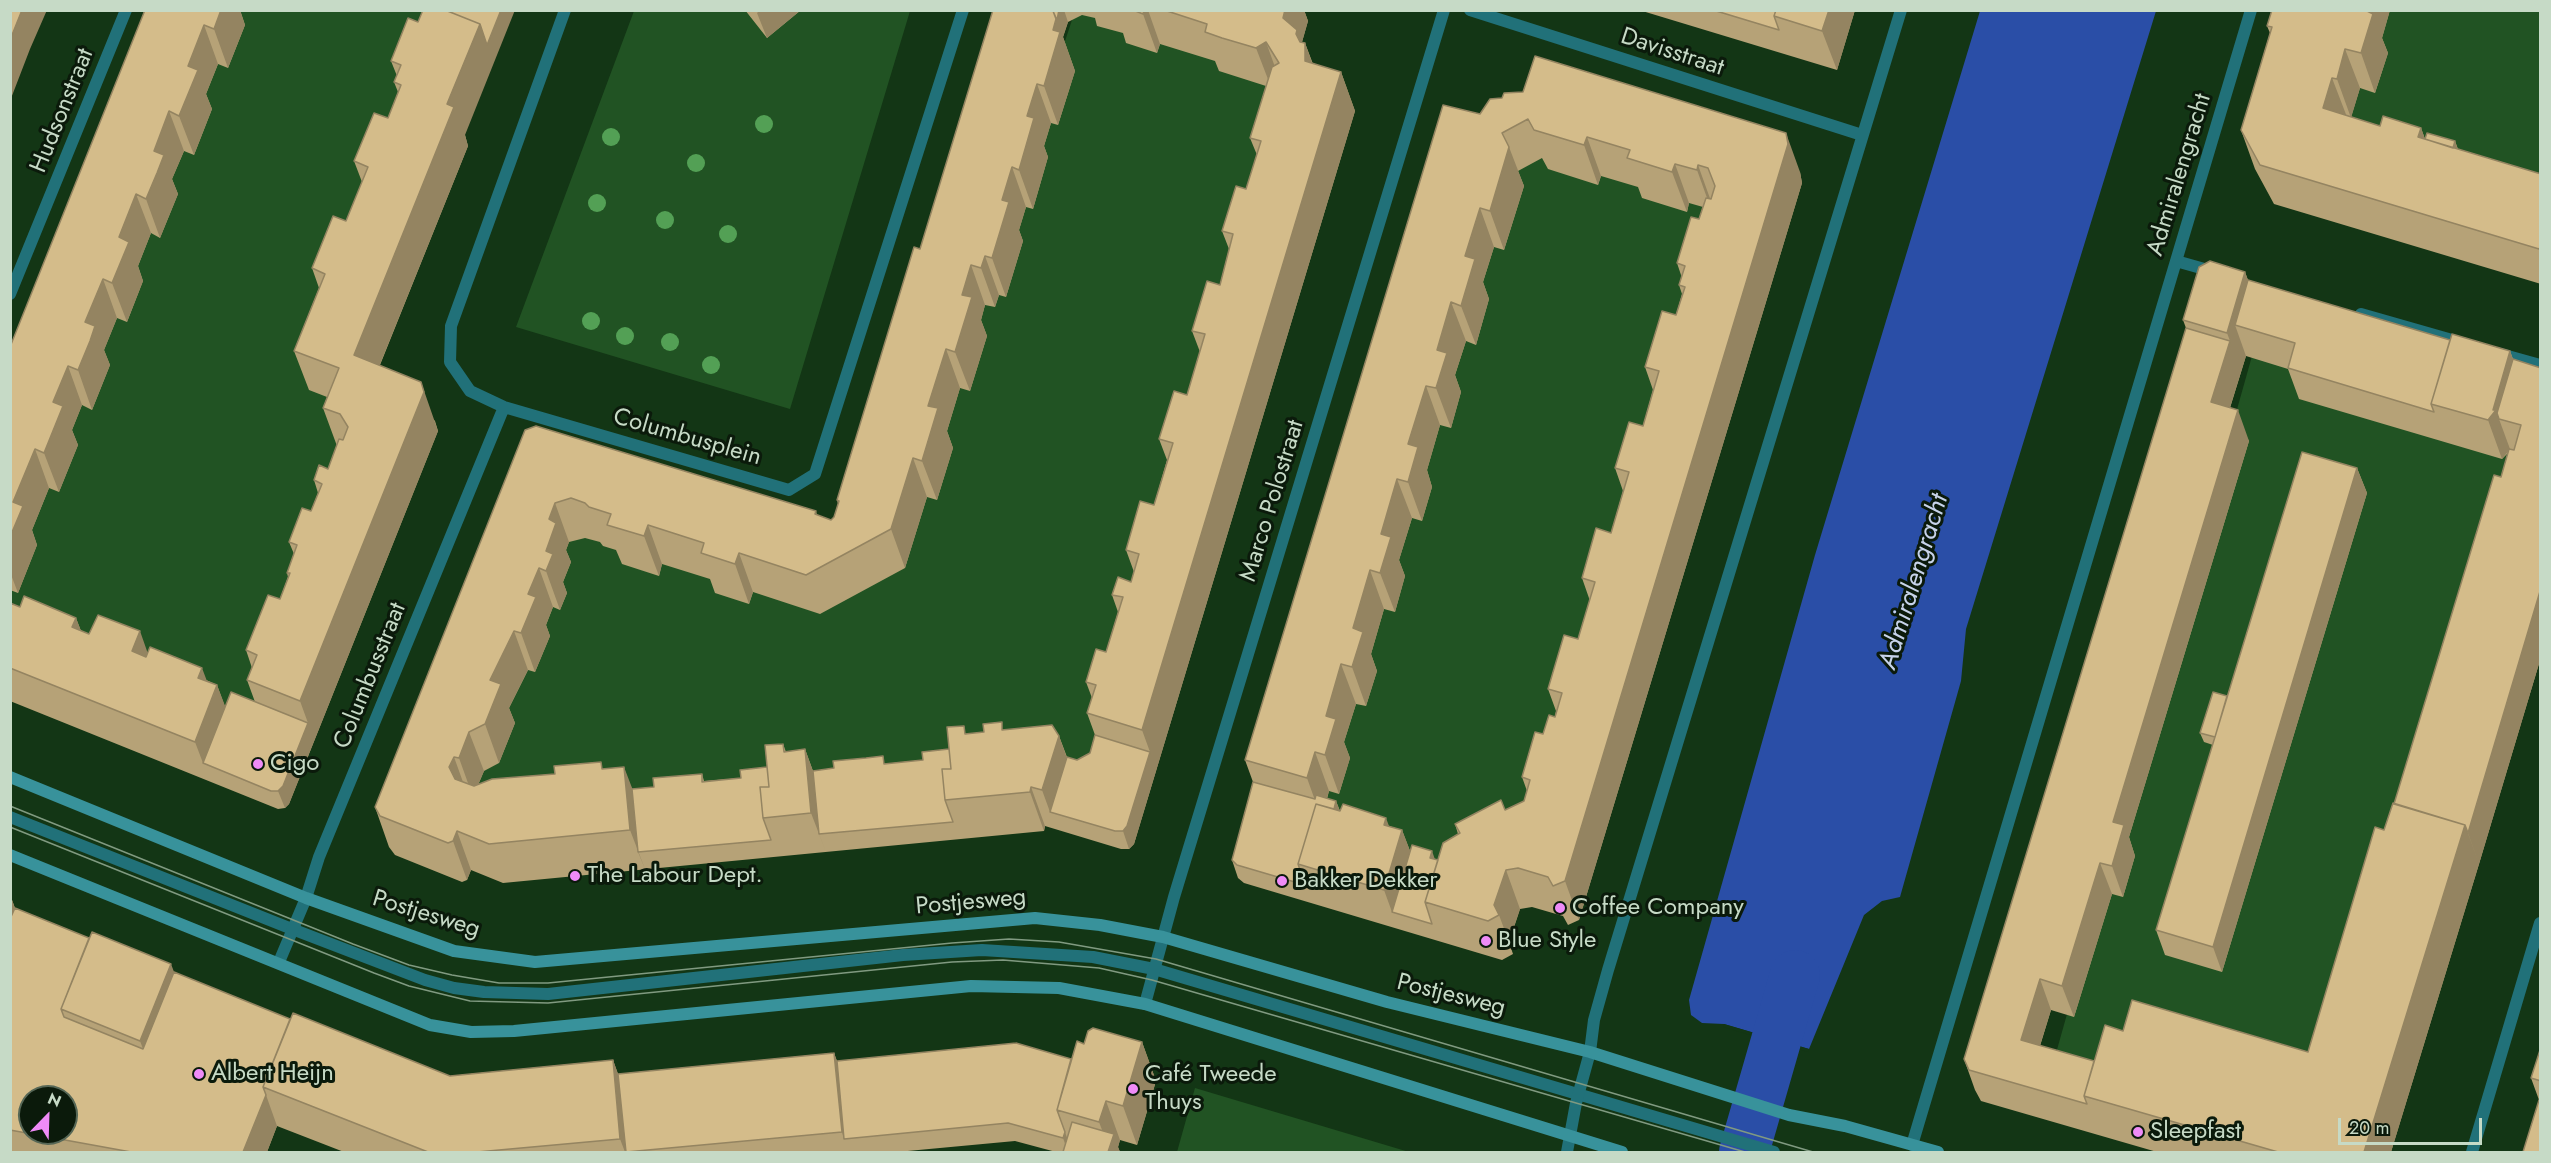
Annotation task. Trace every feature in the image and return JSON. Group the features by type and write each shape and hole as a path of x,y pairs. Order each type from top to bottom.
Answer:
{"street":[{"name":"Hudsonstraat","path":"10,294 126,10"},
{"name":"Columbusplein","path":"566,10 451,326 450,362 470,391 504,407 789,490 815,474 963,10"},
{"name":"Marco Polostraat","path":"1145,1004 1163,937 1444,10"},
{"name":"Davisstraat","path":"1470,10 1862,135"},
{"path":"1567,1152 1577,1098 1590,1052 1594,1020 1608,970 1900,10"},
{"name":"Admiralengracht","path":"1912,1145 2251,10"},
{"path":"2176,261 2233,277"},
{"path":"2347,310 2541,365"},
{"name":"Columbusstraat","path":"279,962 306,898 319,857 504,407"},
{"name":"Postjesweg","path":"10,777 306,898 454,951 535,962 1035,918 1100,925 1163,937 1387,1002 1590,1052 1789,1115 1845,1126 1938,1152"},
{"name":"Postjesweg","path":"10,817 425,980 484,992 548,994 891,957 982,950 1093,957 1154,969 1577,1098 1774,1152"},
{"path":"10,855 430,1025 471,1032 525,1030 971,986 1059,988 1145,1004 1622,1152"},
{"path":"2472,1152 2541,923"}],"green space":[{"path":"219,11 471,11 336,368 391,453 277,754 11,658 10,510"},
{"path":"634,11 910,11 790,409 516,327"},
{"path":"1075,11 1299,62 1113,763 458,823 576,518 896,549"},
{"path":"2369,11 2540,11 2540,189 2339,120"},
{"path":"1523,132 1736,191 1530,884 1307,834"},
{"path":"2252,356 2537,443 2335,1120 2051,1071"},
{"path":"1195,1088 1409,1152 1177,1152"}],"water":[{"path":"1980,11 2156,11 1966,629 1961,681 1900,897 1882,901 1864,915 1809,1049 1724,1024 1702,1023 1691,1015 1689,1000 1815,555"}],"pier":[{"path":"1724,1024 1809,1049 1808,1052 1723,1027"}],"building":[{"path":"10,10 22,10 10,40"},
{"path":"145,10 221,10 214,29 204,25 188,66 198,70 179,116 169,111 154,151 164,155 146,199 136,194 119,237 129,242 112,283 103,279 85,322 95,326 90,341 78,370 68,366 53,402 63,406 44,453 35,449 13,502 23,506 10,537 10,347"},
{"path":"423,10 445,10 480,24 447,104 454,107 354,355 421,382 424,392 300,701 247,680 257,655 246,650 268,595 280,599 297,545 289,542 302,508 311,511 322,484 314,480 319,465 328,469 339,439 343,440 348,427 340,414 323,408 339,368 294,351 325,274 312,268 333,216 346,221 368,167 354,161 374,113 388,118 401,85 394,82 401,65 391,61 408,18 418,22"},
{"path":"445,10 501,10 487,45 480,24"},
{"path":"993,10 1053,11 1056,19 1053,30 1060,32 1044,86 1037,84 1027,116 1034,118 1019,170 1012,167 1002,200 1009,202 992,258 985,256 981,268 971,265 962,295 972,297 955,352 946,349 928,406 938,408 922,461 913,458 891,529 806,575 739,553 735,564 701,553 704,543 648,525 644,536 607,525 611,514 571,498 555,503 549,519 556,523 546,551 553,554 546,571 539,568 528,594 536,597 521,633 514,631 490,680 501,684 485,724 469,732 459,758 454,757 449,767 455,779 474,786 492,779 555,774 554,766 601,762 602,769 624,767 630,830 489,844 457,831 453,841 448,843 380,816 375,807 525,430 536,426 816,511 815,514 831,520 834,517 839,501 837,500 914,247 920,249"},
{"path":"1059,10 1057,20 1053,11"},
{"path":"1164,10 1285,10 1283,18 1297,30 1296,34 1300,42 1305,43 1305,61 1341,72 1142,730 1087,713 1096,685 1086,682 1096,649 1106,652 1123,597 1112,595 1118,577 1131,582 1139,554 1126,550 1140,501 1154,505 1173,443 1159,439 1174,391 1187,395 1205,334 1192,331 1207,281 1220,285 1233,234 1222,231 1236,186 1246,189 1261,141 1250,138 1272,67 1279,63 1266,42 1256,48 1222,38 1205,32 1207,24"},
{"path":"1713,10 1776,10 1774,16 1779,30"},
{"path":"1776,10 1829,10 1822,31 1774,16"},
{"path":"2272,10 2365,10 2373,14 2361,53 2345,49 2337,79 2332,78 2323,108 2380,126 2383,116 2421,128 2418,137 2541,174 2541,245 2539,249 2260,165 2241,130 2272,27 2267,26"},
{"path":"1535,56 1786,133 1788,144 1565,881 1553,886 1548,877 1518,868 1506,870 1494,905 1499,915 1488,921 1425,902 1443,843 1460,833 1455,824 1501,800 1505,810 1524,801 1530,780 1522,777 1535,732 1543,734 1549,715 1555,717 1562,693 1548,689 1564,635 1578,639 1595,582 1582,578 1596,528 1611,533 1629,472 1615,468 1629,422 1643,426 1659,371 1645,367 1662,311 1676,315 1685,287 1679,285 1685,266 1677,263 1691,217 1699,219 1706,198 1711,199 1715,186 1708,168 1698,165 1697,170 1675,164 1672,172 1627,158 1630,150 1587,137 1584,145 1534,130 1528,119 1502,133 1509,147 1490,211 1480,208 1465,256 1475,259 1461,306 1451,302 1437,350 1447,353 1436,388 1426,386 1408,444 1418,447 1408,482 1397,479 1381,534 1391,537 1380,573 1370,570 1353,628 1363,632 1352,667 1341,664 1326,716 1336,719 1325,755 1315,752 1307,778 1245,760 1443,105 1480,114 1490,99 1502,98 1504,93 1523,92"},
{"path":"2427,133 2455,141 2453,148 2425,139"},
{"path":"2210,261 2245,272 2227,333 2183,320 2199,267"},
{"path":"2248,280 2450,340 2431,404 2434,412 2288,368 2295,343 2235,325"},
{"path":"2186,328 2230,341 2211,402 2238,410 2113,822 2124,825 2112,866 2100,863 2062,986 2040,979 2021,1040 2094,1061 2084,1096 2087,1104 1969,1070 1964,1059"},
{"path":"2452,334 2510,351 2493,410 2496,410 2488,420 2431,404"},
{"path":"2513,359 2541,368 2541,588 2468,833 2465,825 2394,804 2494,475 2501,477 2509,449 2514,450 2521,425 2499,419 2497,413"},
{"path":"2302,452 2357,468 2213,947 2156,930"},
{"path":"24,596 76,618 72,627 89,634 98,615 140,631 132,651 146,657 150,647 202,668 198,678 217,685 195,742 10,668 10,603 20,607"},
{"path":"231,692 308,723 283,786 278,791 271,791 203,763"},
{"path":"2213,692 2227,696 2215,737 2200,733"},
{"path":"1002,722 1002,730 1052,725 1059,736 1042,790 1031,787 1030,792 945,800 942,769 951,769 947,727 964,726 965,734 984,732 983,724"},
{"path":"1095,735 1150,752 1127,826 1123,831 1115,831 1050,812 1067,757 1077,760 1090,753"},
{"path":"783,744 784,752 805,749 811,813 763,818 760,787 769,787 765,745"},
{"path":"949,749 951,769 942,769 945,800 953,822 819,834 813,771 834,768 833,761 883,756 884,764 923,760 922,752"},
{"path":"767,767 769,787 760,787 763,818 771,840 638,852 632,789 654,787 653,778 702,774 702,782 741,778 740,770"},
{"path":"1253,782 1315,799 1316,795 1336,801 1334,809 1316,804 1298,864 1305,885 1237,865 1232,860"},
{"path":"2393,803 2465,825 2364,1152 2278,1152 2084,1096 2105,1025 2123,1031 2132,1000 2308,1052 2375,827 2384,830"},
{"path":"1316,804 1340,811 1343,804 1386,818 1384,825 1402,830 1384,890 1298,864"},
{"path":"1412,845 1432,851 1430,858 1438,860 1425,902 1432,924 1392,912"},
{"path":"15,908 89,938 61,1009 64,1017 143,1049 174,972 290,1019 263,1087 266,1095 243,1152 131,1152 78,1142 78,1085 18,1085 18,1131 10,1130 10,919"},
{"path":"92,932 171,964 140,1041 61,1009"},
{"path":"293,1013 450,1076 613,1060 620,1139 477,1152 428,1152 263,1087"},
{"path":"1093,1028 1142,1042 1123,1106 1106,1101 1099,1122 1057,1110 1077,1041 1084,1044 1088,1031"},
{"path":"1016,1043 1071,1059 1057,1110 1065,1132 1063,1138 1008,1123 844,1139 837,1061"},
{"path":"2541,1047 2541,1081 2531,1078"},
{"path":"834,1053 842,1132 626,1152 618,1074"},
{"path":"2539,1100 2541,1100 2541,1152 2523,1152"},
{"path":"1072,1122 1114,1134 1108,1152 1063,1152"}],"waterway":[{"name":"Admiralengracht","path":"1744,1152 1795,975"}],"tram line":[{"path":"10,806 353,944 409,965 452,975 499,983 548,983 952,943 1009,939 1059,942 1156,959 1813,1152"},
{"path":"10,827 374,973 409,986 470,1001 548,1003 952,962 1003,960 1099,968 1152,980 1745,1152"}],"place":[{"name":"Cigo","path":"258,764"},
{"name":"The Labour Dept.","path":"575,876"},
{"name":"Bakker Dekker","path":"1282,881"},
{"name":"Coffee Company","path":"1560,908"},
{"name":"Blue Style","path":"1486,941"},
{"name":"Albert Heijn","path":"199,1074"},
{"name":"Café Tweede Thuys","path":"1133,1089"},
{"name":"Sleepfast","path":"2138,1132"}]}
